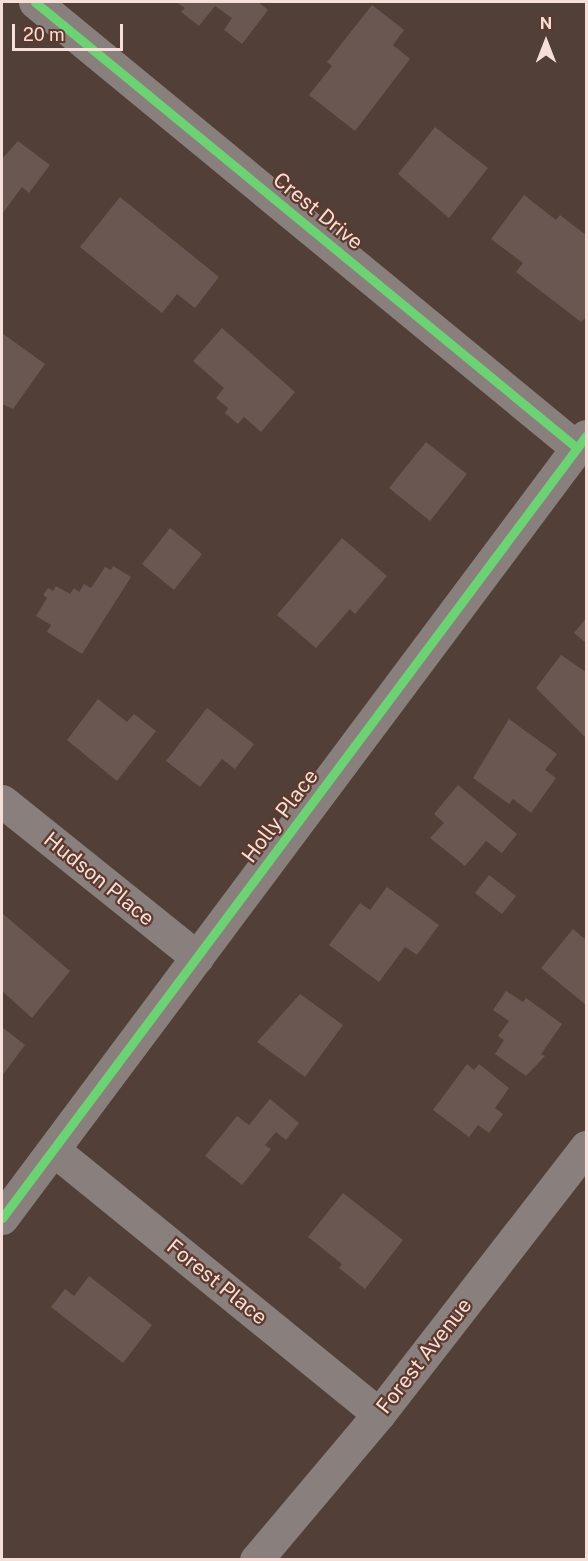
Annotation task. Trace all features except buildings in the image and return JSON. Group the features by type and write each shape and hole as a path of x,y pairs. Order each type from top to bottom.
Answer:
{"street":[{"name":"Crest Drive","path":"35,2 582,442"},
{"name":"Holly Place","path":"2,1218 55,1151 582,442"},
{"name":"Hudson Place","path":"2,801 197,957"},
{"name":"Forest Avenue","path":"256,1560 379,1414 586,1147"},
{"name":"Forest Place","path":"55,1151 379,1414"}],"cycle path":[{"path":"35,2 577,448"},
{"path":"2,1218 586,436"}]}
